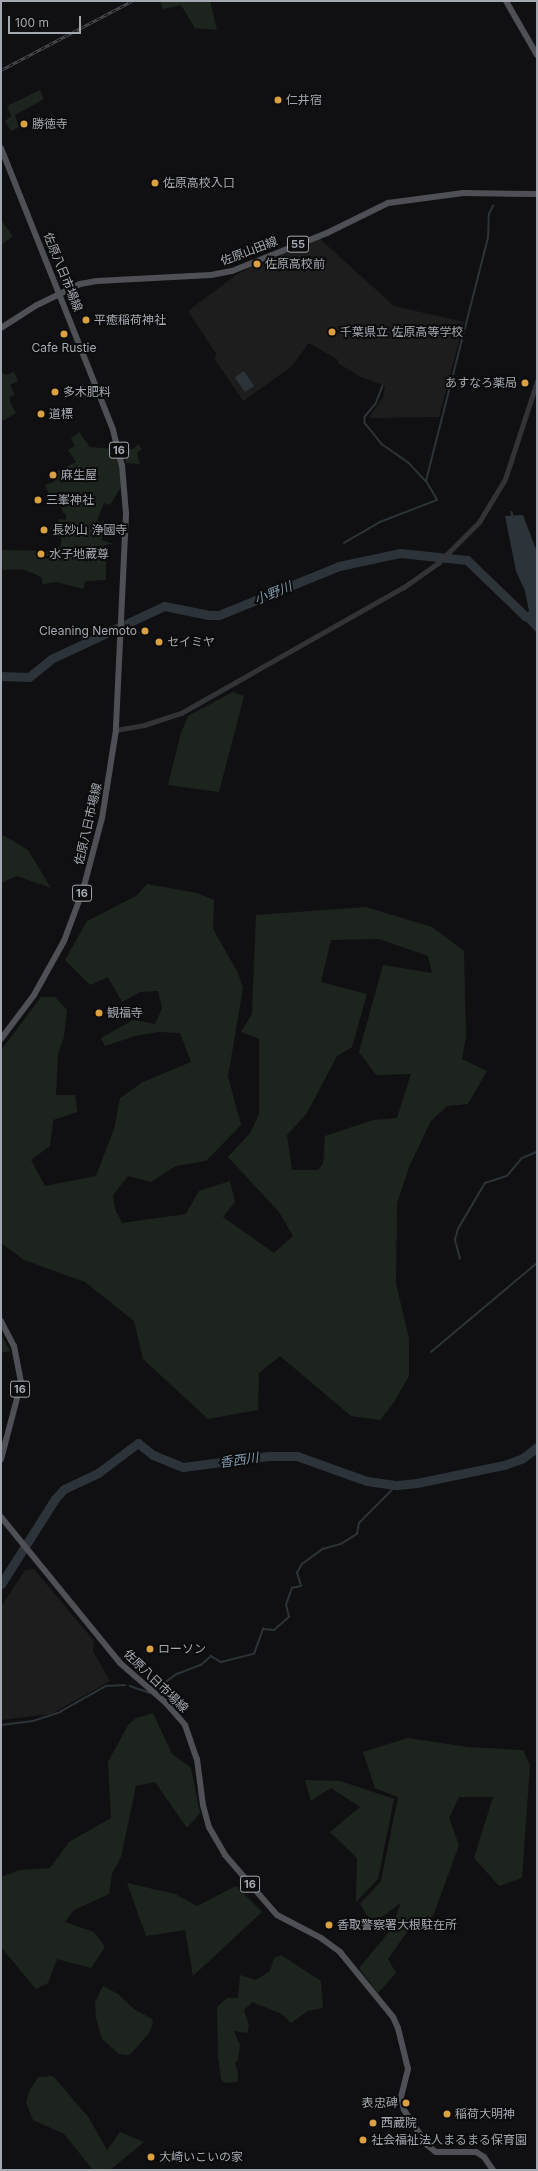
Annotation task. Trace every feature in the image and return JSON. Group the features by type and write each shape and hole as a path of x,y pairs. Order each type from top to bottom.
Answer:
{"main road":[{"path":"506,1 537,55"},
{"name":"佐原八日市場線","path":"1,148 107,416 122,462 126,514 116,730 104,811 84,890 54,961 34,995 1,1039"},
{"name":"佐原山田線","path":"58,294 80,284 97,280 210,275 232,271 327,233 379,206 397,201 463,193 537,194"},
{"name":"55","path":"1,328 58,294"},
{"name":"16","path":"1,1321 14,1346 21,1383 1,1459"},
{"name":"佐原八日市場線","path":"1,1516 120,1663 166,1703 185,1725 197,1759 203,1805 209,1827 225,1855 277,1915 320,1938 340,1952 393,2018 406,2055 408,2070 402,2092 404,2110 426,2145 436,2152 476,2152 484,2157 494,2170"}],"street":[{"path":"116,730 144,725 181,713 414,581 455,549 484,515 505,479 537,381"}],"shaded area":[{"path":"160,1 210,1 217,30 195,28 181,5 163,9"},
{"path":"40,90 44,99 15,115 19,127 11,131 5,121 11,116 7,106"},
{"path":"1,220 13,236 1,245"},
{"name":"千葉県立 佐原高等学校","path":"319,238 394,306 464,322 439,417 369,418 383,397 385,386 359,376 338,363 338,360 309,343 292,366 243,401 214,358 217,355 188,311 236,275 267,259"},
{"path":"244,371 254,386 245,392 235,377"},
{"path":"1,372 6,375 14,372 18,381 10,385 15,395 10,397 10,402 16,413 1,422"},
{"path":"79,432 90,447 115,449 119,462 121,487 110,505 104,503 97,521 106,524 101,540 113,544 105,545 103,560 106,561 106,580 85,581 83,589 56,582 43,584 41,577 21,569 3,570 1,550 60,551 62,532 57,531 59,519 66,520 66,514 63,513 60,500 50,497 45,485 54,482 53,473 76,462 68,450 75,446 71,438"},
{"path":"138,444 142,449 137,453 140,464 126,463 123,448 133,449"},
{"path":"523,515 537,552 537,633 522,617 529,611 525,591 516,571 505,516"},
{"path":"233,692 244,696 219,792 168,785 181,733 188,716"},
{"path":"1,834 28,850 51,888 17,876 1,883"},
{"path":"147,884 197,893 214,900 213,929 238,973 243,988 228,1076 241,1125 206,1161 176,1166 151,1182 128,1176 113,1195 115,1209 122,1223 186,1214 199,1191 230,1181 235,1202 223,1217 274,1253 293,1236 279,1212 228,1157 250,1133 259,1114 259,1039 241,1032 252,1014 256,915 366,907 432,927 464,951 466,1036 462,1059 487,1071 468,1104 447,1106 431,1121 409,1167 397,1203 396,1284 409,1338 409,1376 394,1402 380,1420 351,1416 280,1356 259,1373 258,1410 208,1419 143,1359 134,1321 85,1282 24,1260 1,1243 1,1050 41,997 55,997 67,1010 64,1037 58,1054 56,1095 75,1095 77,1112 53,1120 50,1146 31,1160 45,1186 96,1176 114,1129 120,1098 143,1082 191,1062 180,1033 159,1032 135,1036 105,1046 101,1038 133,1020 155,1024 162,1008 158,991 140,992 122,1002 108,977 90,985 65,960 87,921 136,896","holes":["379,939 428,956 432,973 383,965 359,1052 376,1075 411,1074 397,1118 373,1120 325,1136 323,1163 318,1170 292,1170 287,1135 307,1113 337,1056 352,1047 367,994 321,982 331,940"]},
{"path":"1,1334 10,1351 1,1353"},
{"path":"34,1569 94,1641 93,1651 110,1681 51,1714 1,1720 1,1607 25,1570"},
{"path":"153,1713 172,1754 191,1768 200,1813 187,1828 155,1782 136,1786 121,1857 112,1874 109,1894 74,1910 65,1922 94,1932 105,1947 91,1968 57,1959 48,1983 36,1989 1,1947 1,1877 20,1870 50,1868 69,1842 111,1818 108,1762 128,1725 136,1718"},
{"path":"408,1738 468,1747 523,1750 530,1765 522,1878 499,1886 474,1858 493,1797 459,1797 449,1818 459,1845 433,1916 407,1932 388,1959 396,1973 378,1993 359,1968 389,1932 401,1903 372,1924 360,1904 381,1881 398,1797 375,1788 363,1752"},
{"path":"305,1780 340,1781 394,1799 378,1879 356,1902 357,1858 330,1832 360,1807 331,1788 311,1801"},
{"path":"127,1883 175,1894 197,1906 236,1886 262,1912 193,1976 185,1930 146,1936"},
{"path":"281,1955 321,1981 323,2008 308,2011 291,2023 282,2014 252,2002 244,2010 249,2026 247,2033 234,2031 240,2045 238,2060 235,2063 238,2073 237,2082 224,2083 221,2079 218,2057 217,2007 227,1998 238,1998 240,1975 256,1980 270,1971 274,1958"},
{"path":"103,1986 118,1994 134,2009 152,2019 153,2024 148,2034 130,2055 119,2054 102,2039 96,2018 95,2002"},
{"path":"53,2076 89,2118 107,2150 120,2132 144,2142 110,2170 93,2170 64,2134 33,2120 26,2102 30,2090 38,2077"}],"waterway":[{"path":"344,543 380,522 437,500 426,481 488,238 489,214 493,206"},
{"path":"383,386 376,404 365,417 365,423 382,444 409,463 426,481"},
{"path":"512,512 513,517"},
{"name":"小野川","path":"1,676 29,677 51,659 164,606 209,615 219,615 339,566 400,553 467,560 525,616 537,621"},
{"path":"460,1259 455,1240 458,1229 485,1183 507,1176 522,1158 537,1152"},
{"path":"431,1352 537,1263"},
{"name":"香西川","path":"1,1584 55,1499 64,1489 98,1473 138,1443 153,1455 183,1467 268,1456 297,1456 367,1481 397,1485 417,1483 504,1465 523,1458 537,1447"},
{"path":"156,1689 177,1674 201,1665 211,1656 221,1662 254,1654 263,1629 274,1630 289,1617 286,1605 292,1588 301,1586 297,1573 302,1564 323,1549 341,1544 357,1534 359,1523 397,1485"},
{"path":"1,1725 33,1721 60,1712 106,1686 125,1685"},
{"path":"130,1686 150,1693"}],"railway":[{"path":"1,70 132,1"}],"place":[{"name":"仁井宿","path":"278,100"},
{"name":"勝徳寺","path":"24,124"},
{"name":"佐原高校入口","path":"155,183"},
{"name":"佐原高校前","path":"257,264"},
{"name":"平癒稲荷神社","path":"86,320"},
{"name":"千葉県立 佐原高等学校","path":"332,332"},
{"name":"Cafe Rustie","path":"64,334"},
{"name":"あすなろ薬局","path":"525,383"},
{"name":"多木肥料","path":"55,392"},
{"name":"道標","path":"41,414"},
{"name":"麻生屋","path":"53,475"},
{"name":"三峯神社","path":"38,500"},
{"name":"長妙山 浄國寺","path":"44,530"},
{"name":"水子地蔵尊","path":"41,554"},
{"name":"Cleaning Nemoto","path":"145,631"},
{"name":"セイミヤ","path":"159,642"},
{"name":"観福寺","path":"99,1013"},
{"name":"ローソン","path":"150,1649"},
{"name":"香取警察署大根駐在所","path":"329,1925"},
{"name":"表忠碑","path":"406,2103"},
{"name":"稲荷大明神","path":"447,2114"},
{"name":"西蔵院","path":"373,2123"},
{"name":"社会福祉法人まるまる保育園","path":"363,2140"},
{"name":"大崎いこいの家","path":"151,2157"}]}
